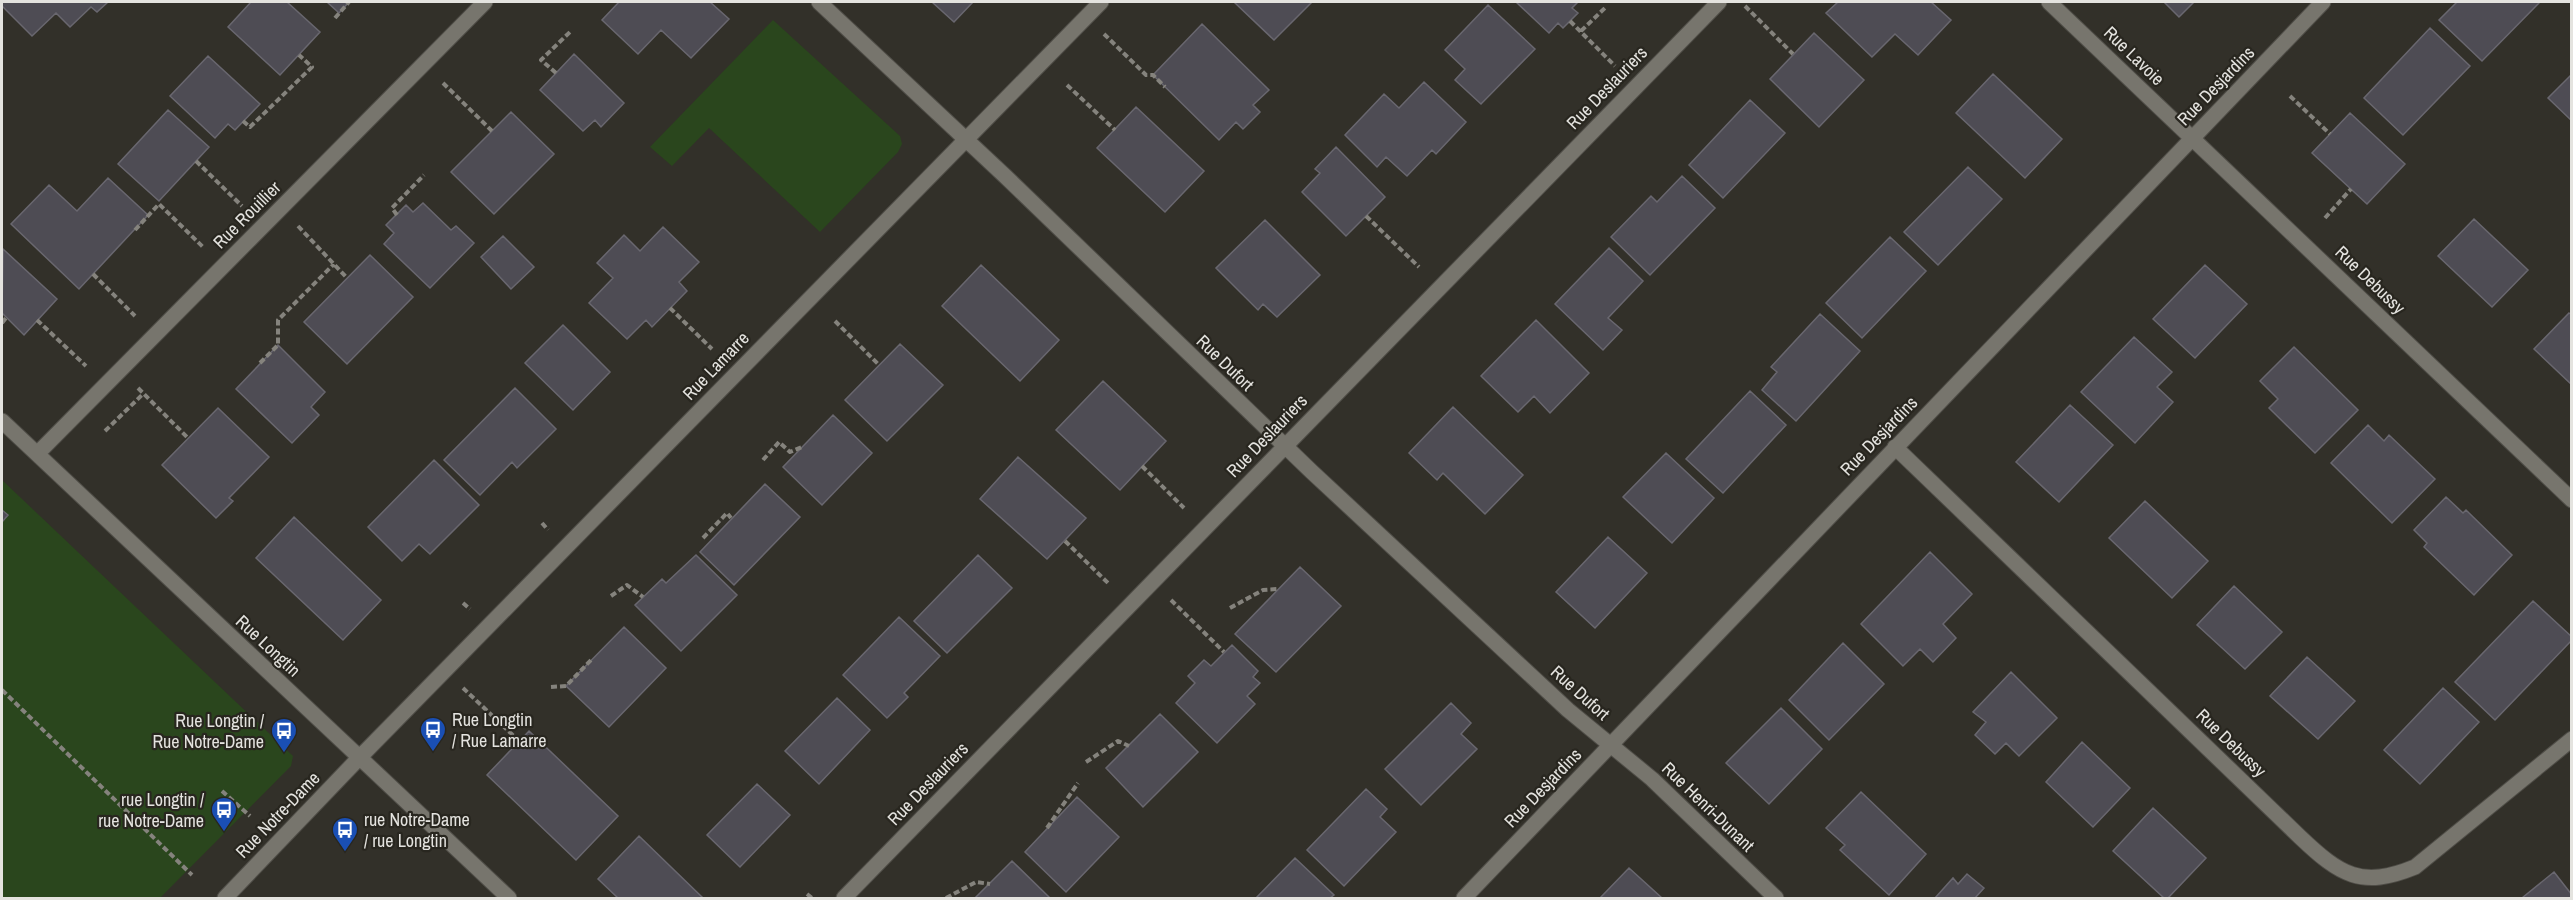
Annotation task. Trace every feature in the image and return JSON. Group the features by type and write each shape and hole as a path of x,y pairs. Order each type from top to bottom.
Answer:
{"street":[{"name":"Rue Rouillier","path":"37,454 485,2"},
{"name":"Rue Dufort","path":"819,2 1284,446 1568,710 1610,746"},
{"name":"Rue Lamarre","path":"359,758 1101,2"},
{"name":"Rue Deslauriers","path":"844,898 1719,2"},
{"name":"Rue Lavoie","path":"2049,2 2193,138"},
{"name":"Rue Desjardins","path":"1464,898 2323,2"},
{"name":"Rue Debussy","path":"2193,138 2571,500"},
{"name":"Rue Longtin","path":"2,422 509,898"},
{"name":"Rue Debussy","path":"1895,447 2300,837 2337,868 2358,877 2377,879 2396,876 2415,867 2571,739"},
{"name":"Rue Henri-Dunant","path":"1610,746 1652,779 1776,898"},
{"name":"Rue Notre-Dame","path":"225,898 359,758"}],"path":[{"path":"335,18 349,2"},
{"path":"1740,2 1793,54"},
{"path":"1581,31 1605,8"},
{"path":"1086,17 1146,75 1153,75 1165,87"},
{"path":"1570,21 1615,66"},
{"path":"556,73 541,60 572,30"},
{"path":"243,122 250,126 312,67 299,55"},
{"path":"424,64 492,131"},
{"path":"1067,85 1115,130"},
{"path":"2290,96 2330,134"},
{"path":"196,161 242,206"},
{"path":"397,215 392,208 424,176"},
{"path":"2325,218 2351,189"},
{"path":"135,230 159,204 202,247"},
{"path":"281,209 347,278"},
{"path":"1366,216 1419,267"},
{"path":"260,363 278,345 278,320 334,264"},
{"path":"93,274 135,316"},
{"path":"670,308 712,349"},
{"path":"2,323 6,318"},
{"path":"38,320 86,366"},
{"path":"835,321 879,365"},
{"path":"121,371 188,438"},
{"path":"105,431 143,394"},
{"path":"763,460 779,442 790,452 801,447"},
{"path":"1142,466 1184,508"},
{"path":"703,538 727,513 731,518"},
{"path":"1065,541 1109,584"},
{"path":"1153,582 1224,652"},
{"path":"611,596 627,585 643,597"},
{"path":"1230,608 1263,590 1278,589"},
{"path":"551,687 566,686 591,660"},
{"path":"445,670 519,741 511,750"},
{"path":"2,690 192,875"},
{"path":"1086,762 1118,741 1129,746"},
{"path":"1047,828 1078,783"},
{"path":"222,791 250,816"},
{"path":"946,898 976,882 990,884"},
{"path":"807,894 812,898"}],"green space":[{"path":"773,20 900,136 902,144 898,152 820,232 709,128 672,166 650,147"},
{"path":"2,480 293,756 291,766 160,898 2,898"}],"building":[{"path":"2,2 108,2 97,12 91,7 70,27 56,13 32,36 2,6"},
{"path":"251,2 287,2 320,32 280,75 228,27"},
{"path":"327,2 349,2 339,13"},
{"path":"619,2 710,2 729,19 691,58 661,30 638,54 602,20"},
{"path":"932,2 973,2 954,22"},
{"path":"1234,2 1312,2 1274,40"},
{"path":"1516,2 1578,2 1572,8 1578,13 1563,28 1558,23 1549,33"},
{"path":"1838,2 1931,2 1951,20 1918,55 1895,34 1872,57 1826,13"},
{"path":"2164,2 2194,2 2179,17"},
{"path":"2457,2 2539,3 2482,61 2439,20"},
{"path":"1488,5 1535,49 1481,104 1455,80 1465,69 1445,50"},
{"path":"1202,24 1269,90 1253,105 1260,112 1243,129 1236,122 1219,140 1153,75"},
{"path":"2430,28 2470,66 2403,135 2364,98"},
{"path":"1814,33 1864,80 1819,127 1770,79"},
{"path":"574,54 624,103 601,127 595,120 583,131 540,90"},
{"path":"208,56 260,104 235,130 228,124 215,138 170,96"},
{"path":"1993,74 2062,139 2025,178 1956,113"},
{"path":"2572,74 2572,121 2548,98"},
{"path":"1424,82 1466,122 1436,154 1432,150 1407,176 1386,157 1377,167 1345,135 1384,94 1399,108"},
{"path":"1750,100 1785,133 1723,198 1689,165"},
{"path":"1136,107 1204,171 1165,212 1097,148"},
{"path":"168,110 209,147 159,201 118,164"},
{"path":"511,112 554,154 494,214 451,172"},
{"path":"2350,113 2405,164 2367,204 2312,153"},
{"path":"1336,147 1385,197 1346,236 1302,192 1320,173 1315,169"},
{"path":"1968,167 2002,199 1938,265 1904,232"},
{"path":"1682,176 1715,208 1650,275 1611,237 1651,196 1657,202"},
{"path":"108,178 148,215 79,289 11,224 49,185 77,211"},
{"path":"423,203 451,230 456,226 474,243 430,288 384,244 394,233 386,225 406,205 413,212"},
{"path":"2474,219 2528,270 2492,307 2438,256"},
{"path":"1265,220 1320,275 1277,317 1263,304 1258,310 1216,268"},
{"path":"663,227 699,262 679,282 687,291 652,327 646,320 627,339 589,303 613,278 597,263 624,235 640,251"},
{"path":"503,236 534,267 511,289 481,257"},
{"path":"1890,237 1926,271 1862,338 1826,303"},
{"path":"1609,248 1643,281 1608,318 1622,330 1603,350 1555,304"},
{"path":"3,249 57,299 24,335 2,313"},
{"path":"370,255 413,297 347,364 304,322"},
{"path":"981,265 1059,340 1020,381 942,306"},
{"path":"2205,265 2247,304 2195,358 2153,319"},
{"path":"2569,313 2572,315 2572,385 2534,349"},
{"path":"1820,314 1860,351 1796,421 1762,390 1777,372 1771,367"},
{"path":"1536,320 1589,373 1550,413 1534,396 1518,412 1481,376"},
{"path":"563,325 610,372 573,410 525,363"},
{"path":"2134,337 2172,372 2157,387 2173,402 2135,443 2081,392"},
{"path":"900,344 943,385 887,441 845,400"},
{"path":"278,345 325,392 311,407 319,415 292,443 236,389"},
{"path":"2294,347 2358,410 2315,453 2269,408 2278,399 2260,381"},
{"path":"1103,381 1166,441 1120,490 1056,430"},
{"path":"515,388 556,429 517,468 512,462 480,495 444,460"},
{"path":"1750,391 1786,425 1723,493 1686,459"},
{"path":"2070,405 2113,445 2059,502 2016,462"},
{"path":"1453,407 1523,475 1485,514 1443,473 1437,480 1409,453"},
{"path":"218,408 269,457 229,498 233,501 216,518 162,465"},
{"path":"833,415 872,453 822,505 783,467"},
{"path":"2368,425 2384,441 2389,435 2435,479 2392,523 2331,463"},
{"path":"1666,453 1714,498 1672,543 1623,497"},
{"path":"1018,457 1086,518 1047,559 980,499"},
{"path":"434,460 479,505 430,554 419,544 402,561 368,527"},
{"path":"765,484 800,517 734,585 700,552"},
{"path":"2446,497 2463,513 2466,510 2512,555 2474,595 2424,547 2427,543 2414,530"},
{"path":"2145,501 2208,561 2172,598 2109,538"},
{"path":"2,510 8,515 2,522"},
{"path":"294,517 381,600 343,640 256,558"},
{"path":"1608,537 1647,573 1595,628 1556,592"},
{"path":"1930,552 1972,594 1943,624 1956,638 1933,662 1920,649 1903,666 1861,624"},
{"path":"696,555 737,595 681,651 635,605 662,579 666,583"},
{"path":"978,555 1012,588 947,653 914,621"},
{"path":"1300,567 1341,606 1276,672 1235,634"},
{"path":"2234,586 2282,632 2245,669 2197,625"},
{"path":"2533,601 2572,637 2572,640 2495,720 2455,682"},
{"path":"899,617 940,656 904,693 908,697 887,718 843,675"},
{"path":"624,627 666,668 609,727 566,686"},
{"path":"1843,643 1884,684 1829,740 1789,700"},
{"path":"1232,645 1258,671 1253,677 1260,683 1247,696 1255,704 1217,743 1176,703 1195,683 1188,676 1204,660 1211,666"},
{"path":"2307,657 2355,701 2318,739 2270,696"},
{"path":"2011,672 2057,718 2019,756 2006,743 1995,754 1975,735 1986,722 1973,712"},
{"path":"2443,688 2479,722 2420,784 2384,750"},
{"path":"837,698 870,730 819,784 785,751"},
{"path":"1451,703 1471,723 1461,734 1477,749 1421,805 1385,769"},
{"path":"1781,708 1822,749 1769,804 1726,763"},
{"path":"1160,714 1198,752 1143,807 1106,768"},
{"path":"529,731 618,816 576,860 487,775"},
{"path":"2082,742 2130,788 2093,827 2046,782"},
{"path":"757,784 790,815 740,867 707,835"},
{"path":"1366,789 1387,809 1380,817 1396,832 1344,886 1307,850"},
{"path":"1861,792 1926,854 1889,895 1840,850 1845,845 1826,828"},
{"path":"1077,797 1119,837 1066,892 1025,852"},
{"path":"2153,808 2206,858 2168,898 2164,898 2113,851"},
{"path":"639,836 703,898 618,898 598,879"},
{"path":"1295,858 1334,895 1330,898 1256,898"},
{"path":"1012,861 1050,898 975,898"},
{"path":"1629,868 1662,898 1600,898"},
{"path":"2554,872 2572,898 2522,898"},
{"path":"1967,874 1984,888 1975,898 1935,898 1953,878 1958,884"}],"place":[{"name":"Rue Longtin / Rue Lamarre","path":"433,753"},
{"name":"Rue Longtin / Rue Notre-Dame","path":"284,754"},
{"name":"rue Longtin / rue Notre-Dame","path":"224,833"},
{"name":"rue Notre-Dame / rue Longtin","path":"345,853"}]}
